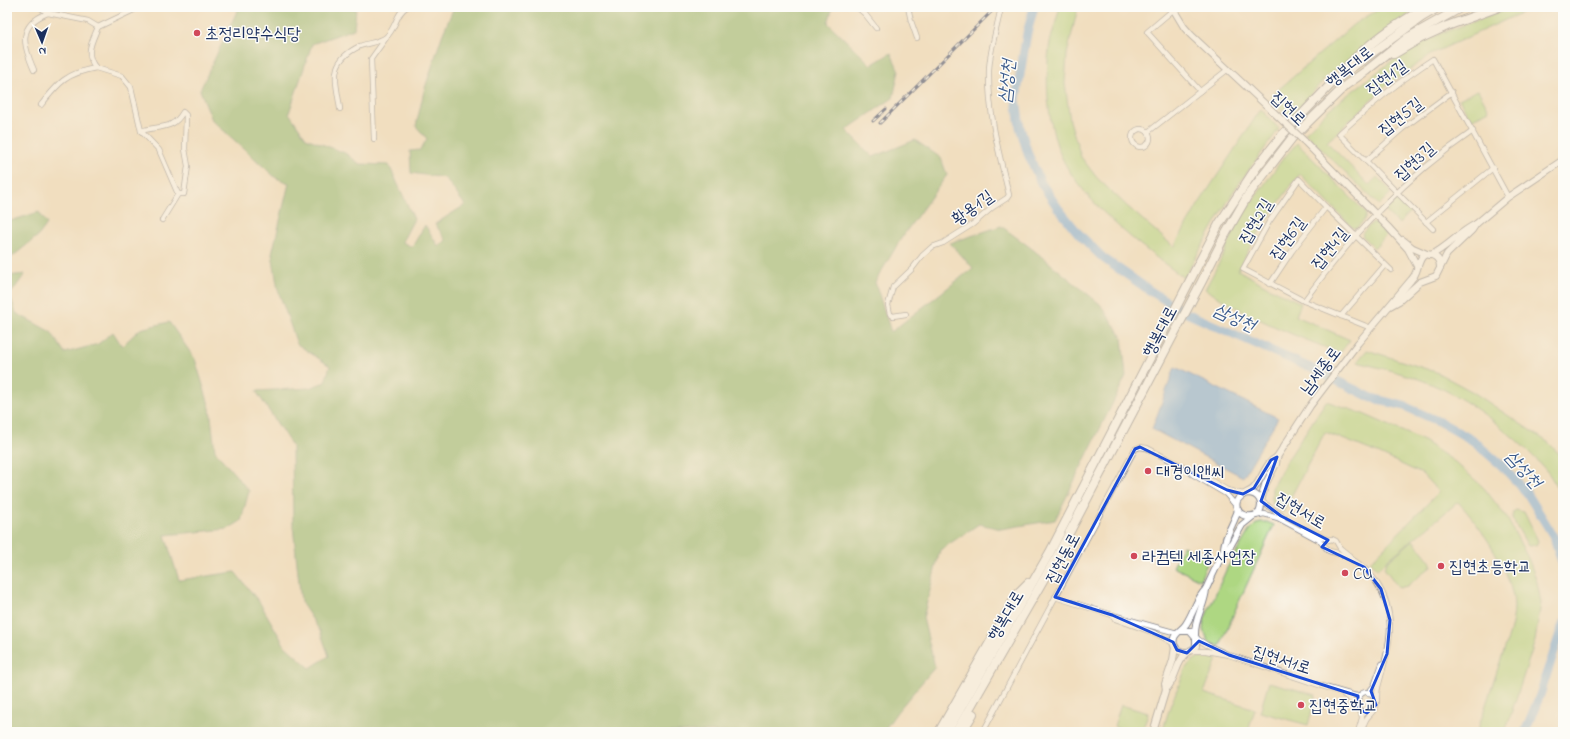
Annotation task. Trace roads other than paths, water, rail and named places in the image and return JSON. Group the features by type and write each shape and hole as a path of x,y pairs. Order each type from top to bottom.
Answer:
{"highway":[{"path":"1336,79 1355,58 1388,32 1426,7"},
{"name":"행복대로","path":"947,732 1034,577 1050,552 1219,224 1256,168 1283,134 1336,79 1422,17 1439,7"},
{"name":"행복대로","path":"956,732 1057,556 1172,339 1225,235 1248,195 1292,138 1346,85 1407,38 1462,7"},
{"path":"1366,71 1421,38 1499,7"},
{"path":"939,732 1018,592 1034,577"},
{"path":"962,732 1040,594 1042,580"}],"street":[{"path":"96,68 92,63 89,48 98,27 140,7"},
{"path":"374,139 371,59 393,29 403,9 407,7"},
{"path":"857,7 865,14 876,28"},
{"path":"908,7 917,38"},
{"name":"황용1길","path":"906,314 893,316 890,314 888,304 893,287 912,269 932,246 943,243 962,232 1009,195 995,138 990,100 992,46 1002,7"},
{"path":"41,8 48,13 88,21 98,27"},
{"path":"1173,8 1147,32 1200,91"},
{"name":"집현로","path":"1173,8 1187,31 1304,141 1388,227 1408,250 1417,268"},
{"path":"34,70 27,53 24,36 29,27 39,17 48,13"},
{"path":"340,108 335,72 338,62 360,46 386,38"},
{"name":"집현1길","path":"1432,230 1426,222 1339,134 1373,102 1409,74 1433,59 1473,130 1508,197"},
{"path":"41,104 59,83 69,76 85,70 96,68 122,76 131,87 141,131 159,150 178,194"},
{"path":"1148,132 1227,70"},
{"name":"집현5길","path":"1366,161 1402,129 1452,92"},
{"path":"141,131 172,125 179,119 183,112 186,116 185,149 188,166 184,194 178,194"},
{"path":"1141,129 1148,132 1150,140 1147,145 1141,147 1134,144 1132,136 1135,131 1141,129"},
{"name":"집현3길","path":"1375,214 1427,164 1473,130"},
{"path":"1476,224 1466,228 1444,247 1421,258 1417,268 1421,275 1428,278 1436,276 1448,254 1476,224 1508,197 1563,160"},
{"path":"1426,222 1493,168"},
{"name":"집현2길","path":"1371,328 1304,301 1243,269 1269,222 1299,179 1385,266 1391,270"},
{"path":"162,220 178,194"},
{"name":"집현6길","path":"1270,284 1326,207"},
{"name":"집현4길","path":"1304,301 1355,236 1375,214"},
{"name":"집현로","path":"1388,227 1413,248 1430,255"},
{"path":"1430,255 1438,260 1440,267"},
{"path":"1341,316 1385,266"},
{"name":"남세종로","path":"1245,494 1254,488 1271,460 1277,456 1310,406 1346,358 1416,274 1417,268"},
{"name":"남세종로","path":"1390,306 1399,301 1420,282 1428,278"},
{"name":"집현동로","path":"983,732 1135,449 1140,447 1146,448 1189,470 1195,471 1227,490 1245,494"},
{"name":"남세종로","path":"1261,501 1265,485 1276,464 1277,456"},
{"name":"집현동로","path":"1189,470 1192,474 1226,494 1237,509"},
{"path":"1153,732 1166,689 1165,684 1173,660 1174,637 1190,618 1200,595 1206,589 1224,550 1224,545 1235,521 1238,499 1245,494 1255,494 1261,501 1261,509 1259,513 1242,525 1229,548 1224,550"},
{"name":"집현서로","path":"1261,501 1281,516 1328,540"},
{"path":"1237,509 1244,516 1253,517"},
{"name":"집현서로","path":"1253,517 1264,514 1278,518 1319,540 1325,546"},
{"path":"1332,539 1336,540 1338,546 1334,551 1329,551 1325,546 1328,540 1332,539"},
{"name":"집현서로","path":"1338,546 1351,556 1354,561"},
{"name":"집현서로","path":"1334,551 1364,567 1374,577 1385,597 1390,620 1390,630 1387,654 1376,699"},
{"path":"1166,689 1170,685 1179,661 1196,644 1195,627 1206,595 1206,589"},
{"path":"1055,597 1112,615 1179,632 1190,631 1195,636"},
{"path":"1112,615 1115,619 1155,633 1174,645 1180,652 1189,652"},
{"name":"집현서1로","path":"1195,636 1207,645 1229,655 1328,688 1356,696 1360,695"},
{"name":"집현서1로","path":"1189,652 1206,651 1229,655"},
{"name":"집현서로","path":"1368,693 1374,686 1387,654"},
{"name":"집현서1로","path":"1328,688 1348,697 1357,704"},
{"path":"1358,732 1362,718 1361,711 1357,704 1357,699 1360,695 1368,693 1376,699 1376,705 1367,718 1362,732"},
{"path":"1361,711 1367,713 1373,711"}],"water":[{"path":"1175,367 1278,418 1243,477 1152,429"}],"waterway":[{"name":"삼성천","path":"1034,7 1027,33 1016,99 1020,127 1028,154 1041,183 1058,208 1078,233 1103,258 1184,312 1313,369 1372,398 1404,406 1440,422 1472,440 1501,465 1527,493 1554,537 1563,565"},
{"name":"삼성천","path":"1525,732 1540,695 1563,624"}],"railway":[{"path":"880,123 996,7"},
{"path":"873,121 886,109"}],"place":[{"name":"초정리약수식당","path":"197,33"},
{"name":"대경이앤씨","path":"1148,471"},
{"name":"라컴텍 세종사업장","path":"1134,556"},
{"name":"집현초등학교","path":"1441,566"},
{"name":"CU","path":"1345,573"},
{"name":"집현중학교","path":"1301,705"}]}
